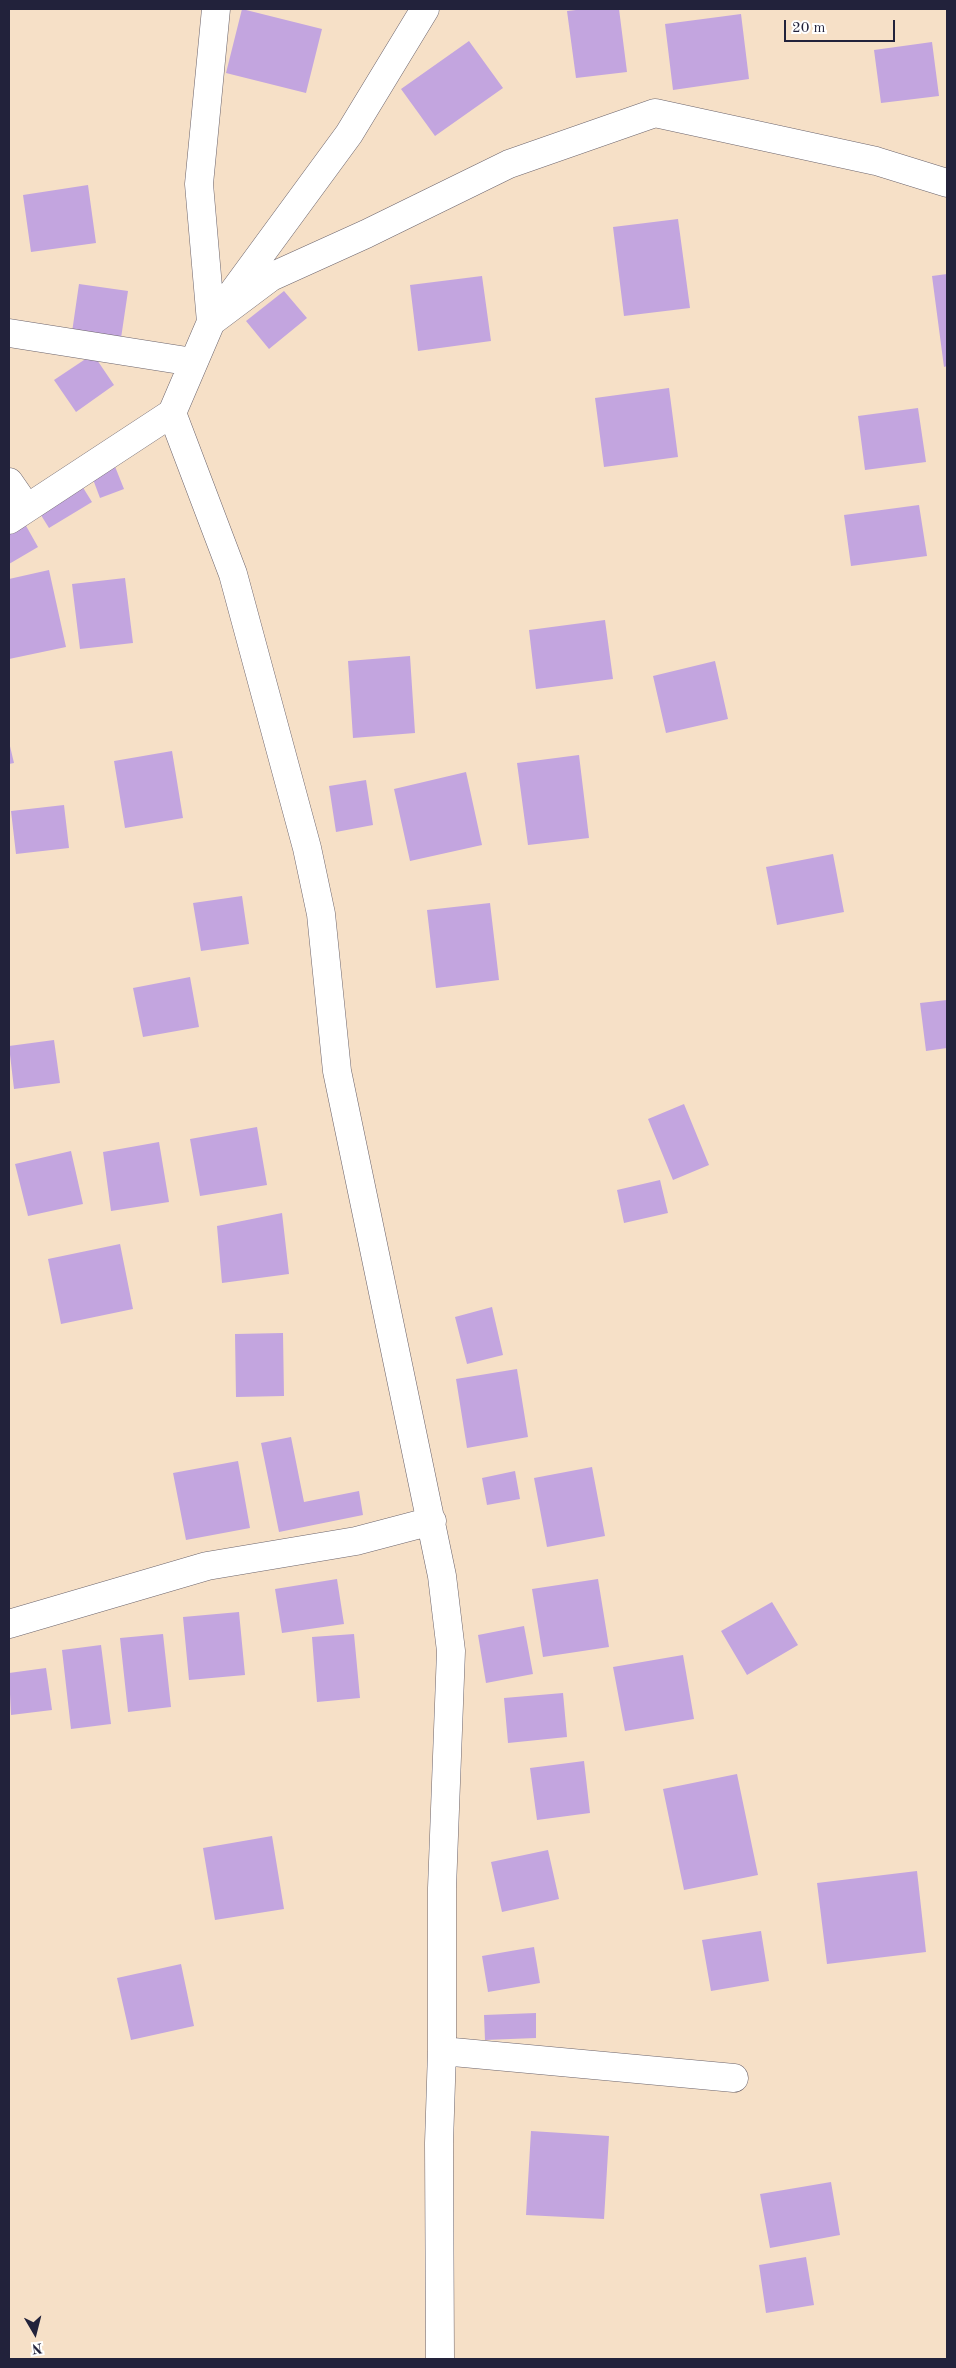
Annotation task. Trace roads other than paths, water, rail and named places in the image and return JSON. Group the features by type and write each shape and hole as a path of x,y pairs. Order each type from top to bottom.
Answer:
{"street":[{"path":"211,322 199,184 216,9"},
{"path":"9,482 18,514 172,413 211,322 349,134 424,9"},
{"path":"211,322 271,278 509,164 655,113 876,161 947,182"},
{"path":"9,333 193,362"},
{"path":"172,413 233,574 307,848 321,914 337,1071 442,1576 451,1651 442,1888 442,2051 439,2143 440,2359"},
{"path":"9,1624 207,1566 356,1541 432,1521"},
{"path":"442,2051 734,2078"}]}
